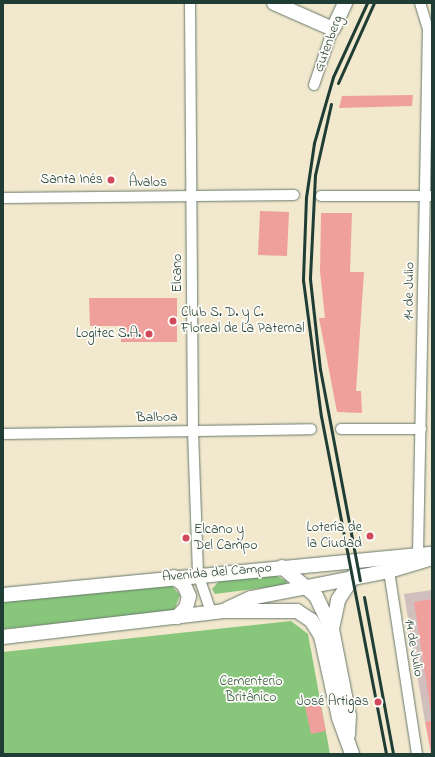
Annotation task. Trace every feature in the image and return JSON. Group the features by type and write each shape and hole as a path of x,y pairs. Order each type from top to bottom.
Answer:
{"main road":[{"path":"274,3 333,29"},
{"name":"Gutenberg","path":"333,29 345,3"},
{"name":"Avenida del Campo","path":"3,595 198,574 432,554"},
{"name":"Avenida del Campo","path":"217,612 251,598 354,575 389,571 432,558"},
{"path":"282,567 308,586 323,607 332,629 349,716 348,735 352,754"},
{"path":"332,629 338,600 354,575"},
{"path":"174,577 184,584 189,596 186,608 177,617"},
{"name":"Avenida del Campo","path":"3,637 217,612 288,609 304,615 317,627 339,718 348,735"}],"street":[{"name":"Elcano","path":"190,3 193,431 198,574 217,612"},
{"name":"14 de Julio","path":"418,554 422,429 428,319 428,29 426,14 420,3"},
{"name":"Gutenberg","path":"314,85 333,29"},
{"name":"Ávalos","path":"3,198 294,195"},
{"path":"321,196 428,196"},
{"name":"Balboa","path":"3,434 311,429"},
{"path":"341,429 422,429"},
{"name":"14 de Julio","path":"389,571 417,754"}],"shaded area":[{"path":"432,590 432,720 425,722 404,594"}],"green space":[{"path":"270,573 287,581 285,585 215,594 212,589 220,580"},
{"path":"171,585 180,595 174,611 3,629 3,602"},
{"name":"Cementerio Británico","path":"291,621 308,634 330,754 3,754 3,652"}],"building":[{"path":"413,95 412,106 339,108 342,96"},
{"path":"260,211 289,212 287,256 258,255"},
{"path":"321,213 352,213 350,272 364,272 356,391 361,391 362,413 337,412 319,318 325,318 320,271"},
{"path":"89,298 177,298 177,342 121,342 121,326 90,326"},
{"path":"432,599 432,713 431,713 414,602"},
{"path":"320,702 326,731 311,734 305,706"},
{"path":"432,720 432,754 431,754 425,722"}],"railway":[{"path":"367,3 333,77 314,143 306,197 303,280 321,416 386,754"},
{"path":"338,83 374,3"},
{"path":"331,104 315,175 310,279 320,369 360,580"},
{"path":"364,597 393,754"}],"place":[{"name":"Santa Inés","path":"111,180"},
{"name":"Club S. D. y C. Floreal de La Paternal","path":"173,321"},
{"name":"Logitec S.A.","path":"149,334"},
{"name":"Lotería de la Ciudad","path":"370,536"},
{"name":"Elcano y Del Campo","path":"186,538"},
{"name":"José Artigas","path":"378,702"}]}
